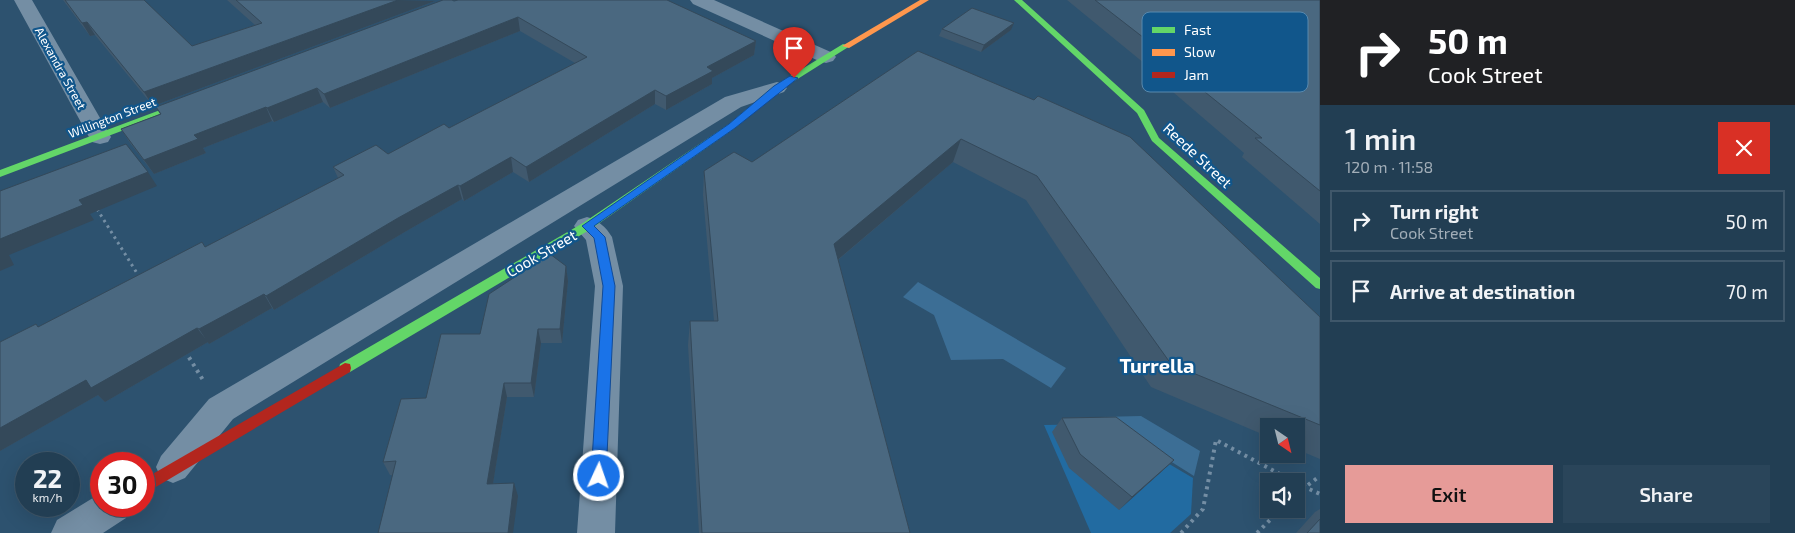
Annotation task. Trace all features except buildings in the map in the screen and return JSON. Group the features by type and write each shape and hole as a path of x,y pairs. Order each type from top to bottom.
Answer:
{"street":[{"name":"Alexandra Street","path":"23,0 100,136"},
{"path":"699,0 826,57"},
{"name":"Cook Street","path":"155,480 587,226 732,126 777,88 826,57 925,0"},
{"name":"Reede Street","path":"1018,0 1141,112 1155,139 1320,285"},
{"path":"170,471 221,409 733,102 777,88"},
{"name":"Willington Street","path":"0,174 210,94"},
{"path":"587,226 600,237 609,286 596,533"},
{"path":"70,533 95,517"}],"path":[{"path":"92,201 143,284"},
{"path":"184,350 221,409"},
{"path":"1181,533 1203,509 1216,440 1278,473"},
{"path":"1305,486 1320,476"},
{"path":"1305,488 1320,494"},
{"path":"1257,533 1272,518"}],"shaded area":[{"path":"918,282 1066,368 1051,388 1003,359 951,360 934,315 903,297"},
{"path":"1141,416 1200,451 1194,476 1100,417"},
{"path":"1101,424 1193,478 1191,514 1170,533 1091,533 1044,425"}],"traffic: fast":[{"path":"1018,0 1141,112 1155,139 1320,285"},
{"path":"345,368 587,226 732,126 777,88 846,46"},
{"path":"0,174 195,100"}],"traffic: slow":[{"path":"846,46 925,0"}],"traffic: jam":[{"path":"155,480 345,368"}],"district":[{"name":"Turrella","path":"1157,365"}],"route":[{"path":"599,476 609,286 600,237 587,226 732,126 777,88 794,78"}]}
